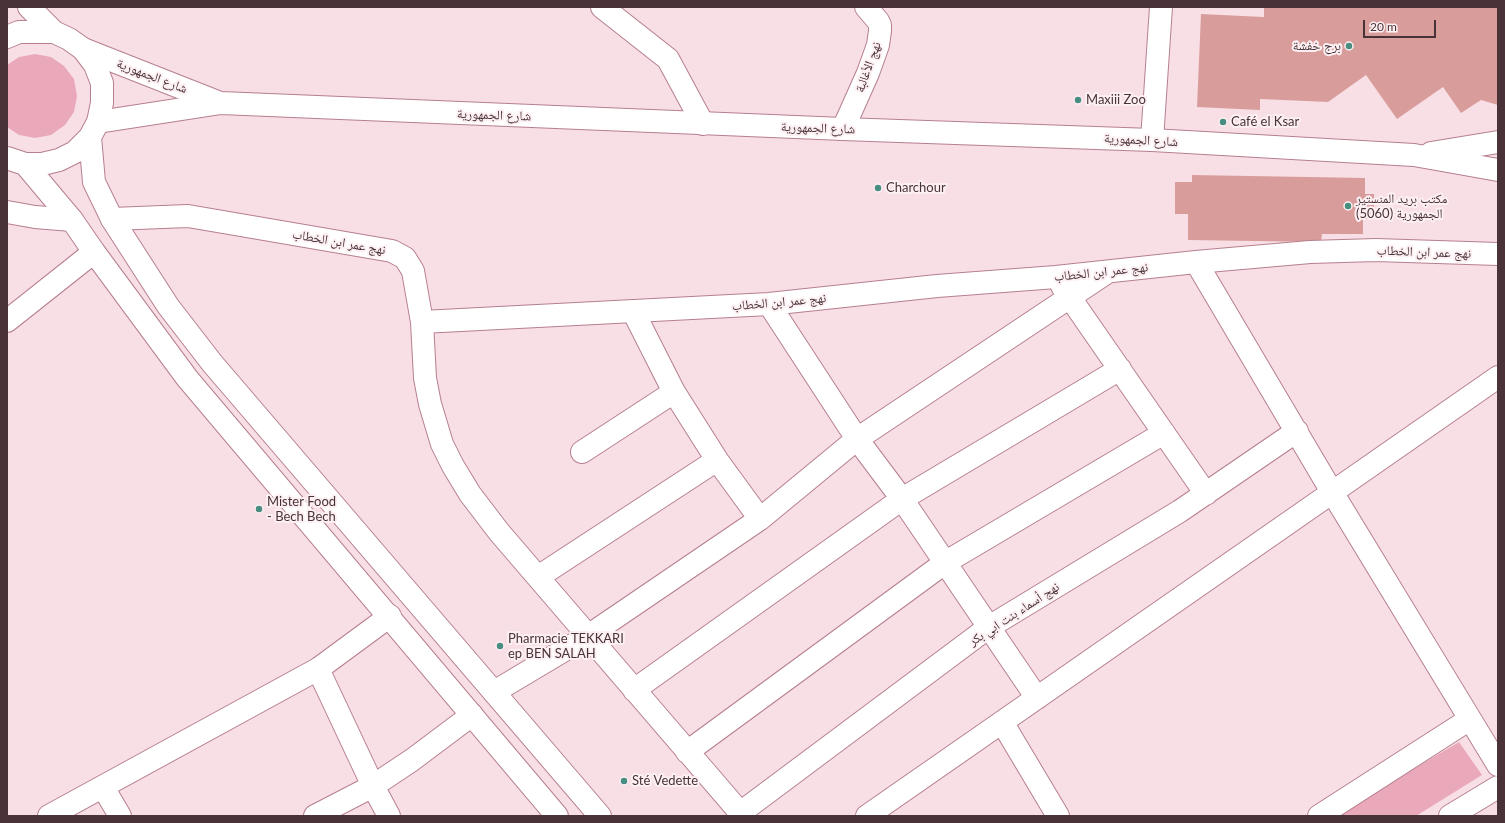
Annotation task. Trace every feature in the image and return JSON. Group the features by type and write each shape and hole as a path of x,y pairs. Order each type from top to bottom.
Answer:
{"street":[{"path":"29,7 54,32 69,39 83,49 95,65 102,84 102,103 94,129 94,182 112,219 168,306 212,363 600,816"},
{"path":"602,7 668,59 703,124"},
{"name":"نهج الأغالبة","path":"843,129 878,45 880,25 866,7"},
{"path":"1152,140 1161,7"},
{"path":"7,37 19,32 54,32"},
{"name":"شارع الجمهورية","path":"83,49 222,103"},
{"name":"شارع الجمهورية","path":"94,129 222,103 703,124 1152,140 1414,156 1498,170"},
{"path":"16,161 42,164 59,160 75,152 94,129"},
{"name":"شارع الجمهورية","path":"1414,156 1498,142"},
{"path":"16,161 72,220 187,378 390,616 557,816"},
{"path":"7,212 41,218 72,220"},
{"name":"نهج عمر ابن الخطاب","path":"112,219 188,216 392,251 405,258 413,270 422,322 769,304 937,286 1056,277 1196,262 1318,252 1376,250 1498,254"},
{"path":"7,321 94,252"},
{"path":"1196,262 1332,492 1498,765"},
{"path":"494,692 588,636 760,519 857,439 1108,271"},
{"path":"1056,277 1206,494"},
{"path":"769,304 857,439 902,499 946,562 1037,698"},
{"path":"634,311 674,392 717,460 760,519"},
{"path":"422,322 425,378 430,404 442,444 470,494 499,532 742,814"},
{"path":"634,690 902,499 1120,370"},
{"path":"867,816 1332,492 1497,380"},
{"path":"582,452 674,392"},
{"name":"نهج أسماء بنت ابي بكر","path":"742,814 990,627 1180,512 1297,431"},
{"path":"687,752 946,562 1164,433"},
{"path":"538,577 717,460"},
{"path":"49,816 318,669 390,616"},
{"path":"318,669 373,786 389,816"},
{"path":"315,816 373,786 412,760 472,715"},
{"path":"1319,816 1470,719"},
{"path":"1002,722 1058,816"},
{"path":"104,787 120,816"},
{"path":"1450,816 1498,787"}],"shaded area":[{"path":"35,54 51,57 64,66 74,79 77,96 74,112 65,125 51,135 35,138 19,135 7,127 7,65 19,57"},
{"path":"1459,742 1482,775 1416,816 1334,816"}],"building":[{"name":"برج خفشة","path":"1264,7 1498,7 1498,105 1481,100 1461,113 1443,87 1397,119 1366,75 1328,102 1260,99 1260,110 1197,107 1201,14 1264,17"},
{"path":"1192,175 1365,178 1365,194 1374,194 1374,219 1363,219 1363,234 1322,234 1321,242 1188,240 1188,214 1175,214 1175,182 1192,182"}],"place":[{"name":"برج خفشة","path":"1349,46"},
{"name":"Maxiii Zoo","path":"1078,100"},
{"name":"Café el Ksar","path":"1223,122"},
{"name":"Charchour","path":"878,188"},
{"name":"مكتب بريد المنستير الجمهورية (5060)","path":"1348,206"},
{"name":"Mister Food - Bech Bech","path":"259,509"},
{"name":"Pharmacie TEKKARI ep BEN SALAH","path":"500,646"},
{"name":"Sté Vedette","path":"624,781"}]}
